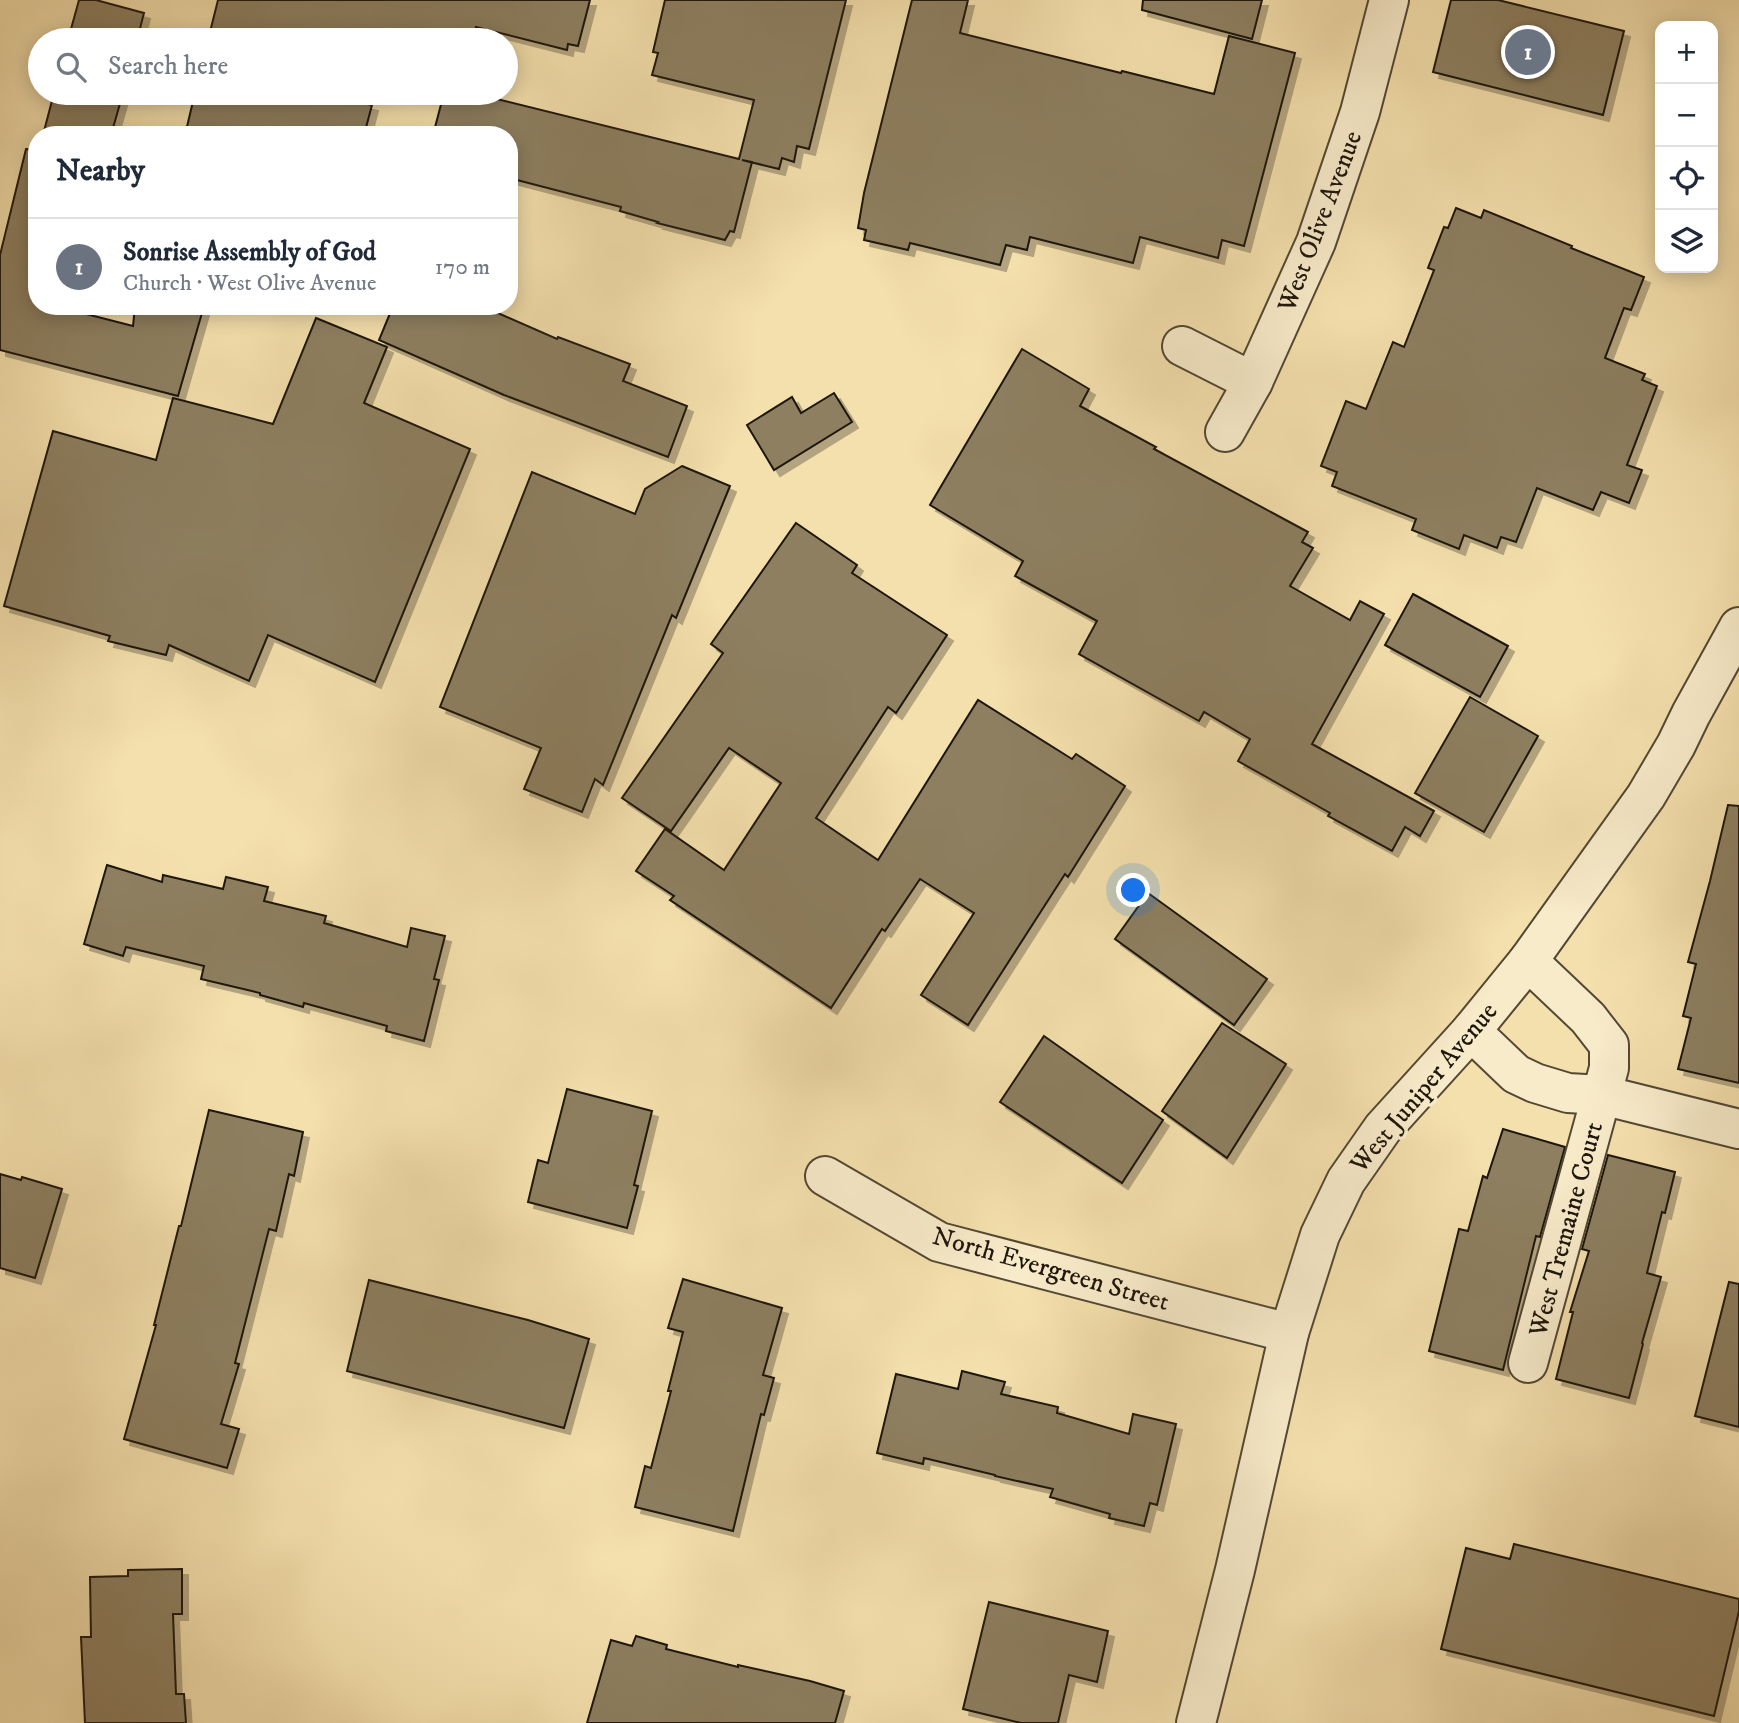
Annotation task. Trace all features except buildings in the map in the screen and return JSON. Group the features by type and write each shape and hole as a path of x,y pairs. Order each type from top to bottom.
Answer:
{"street":[{"name":"West Olive Avenue","path":"1225,432 1254,382 1315,242 1360,112 1390,0"},
{"path":"1182,346 1254,382"},
{"name":"West Juniper Avenue","path":"1196,1723 1235,1570 1289,1333 1320,1235 1346,1181 1383,1128 1471,1031 1528,961 1646,796 1739,627"},
{"name":"West Tremaine Court","path":"1528,961 1588,1018 1609,1045 1609,1068 1528,1363"},
{"path":"1471,1031 1516,1074 1535,1083 1568,1093 1602,1095 1739,1129"},
{"name":"North Evergreen Street","path":"825,1176 939,1242 1289,1333"}],"place":[{"name":"Sonrise Assembly of God","path":"1528,52"}]}
